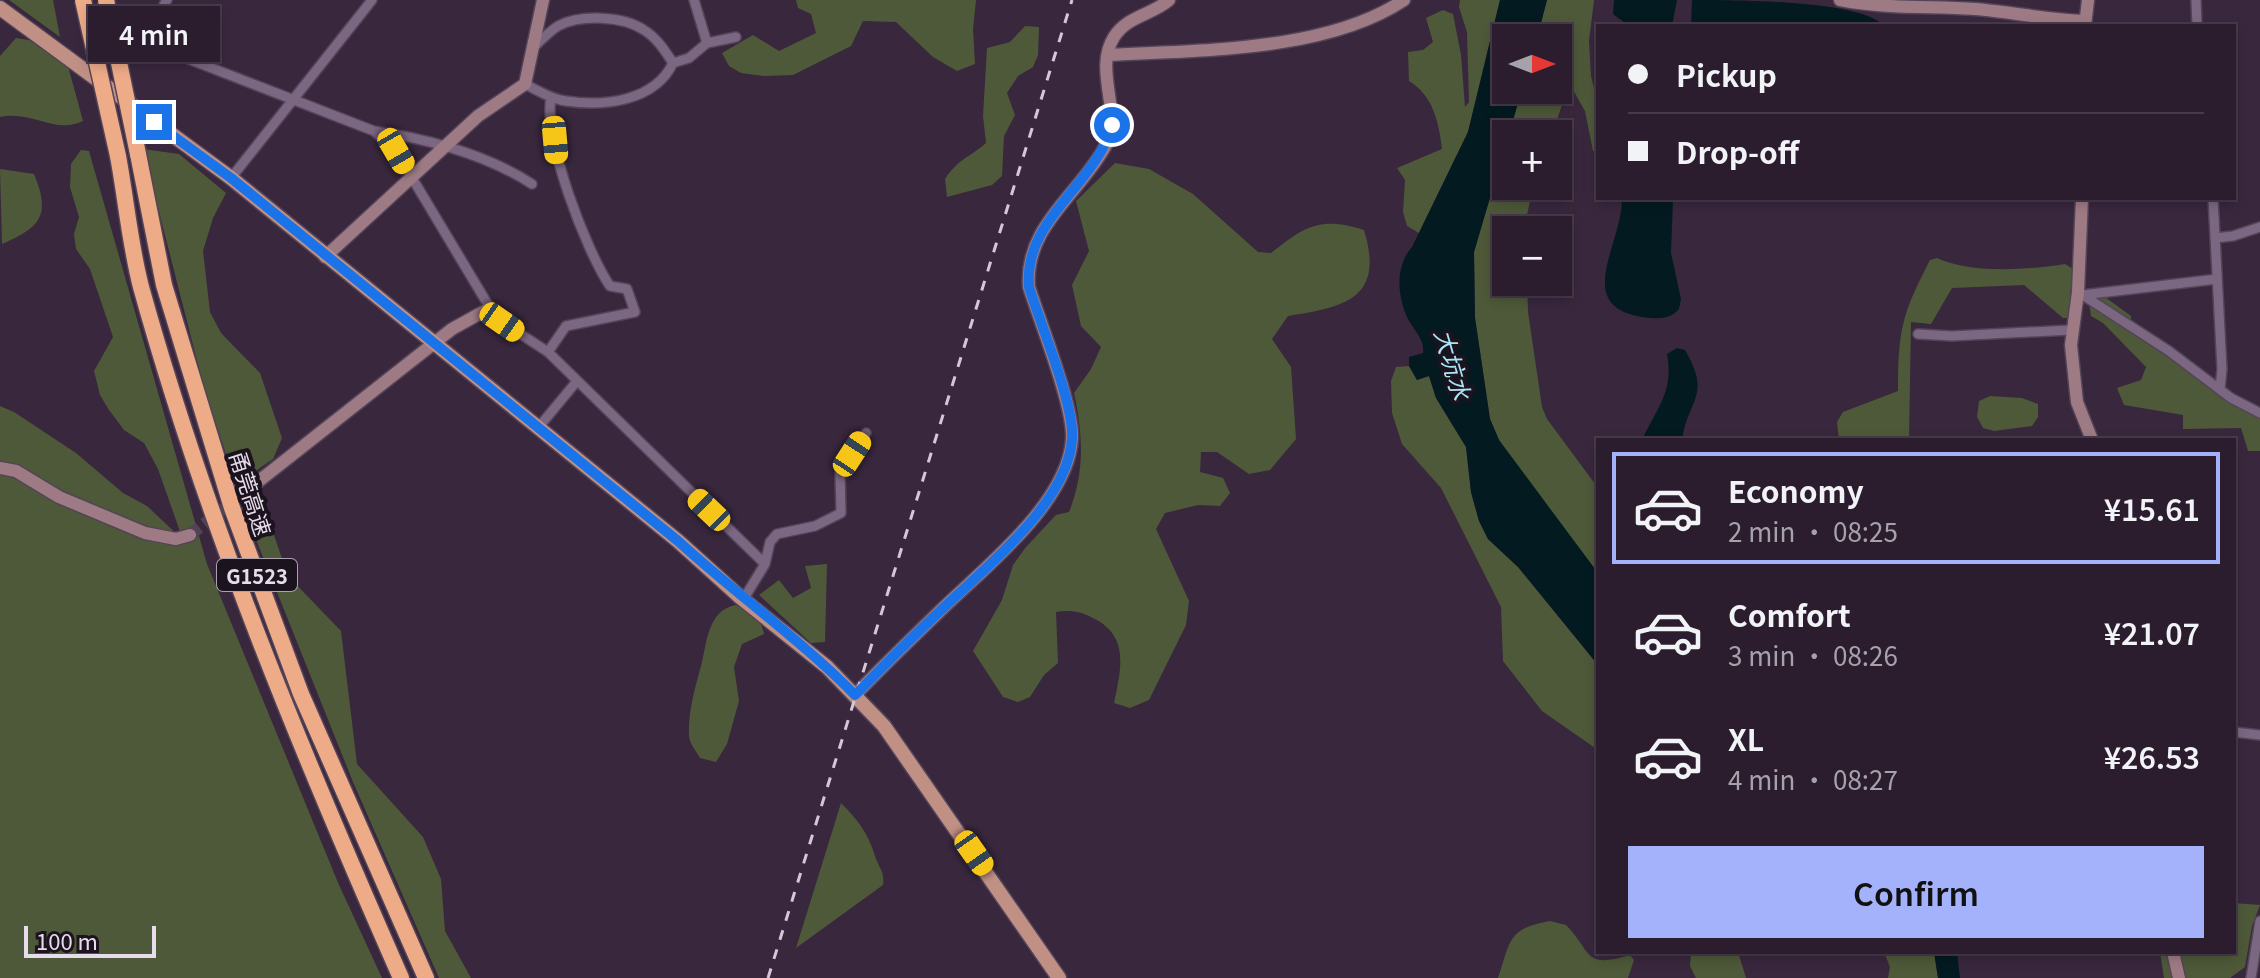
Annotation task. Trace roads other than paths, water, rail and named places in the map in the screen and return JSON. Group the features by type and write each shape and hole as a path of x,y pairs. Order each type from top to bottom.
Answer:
{"highway":[{"name":"甬莞高速","path":"83,0 118,156 141,285 217,529 315,784 401,978"},
{"name":"甬莞高速","path":"106,0 164,285 232,508 301,694 426,978"}],"main road":[{"path":"0,8 231,178 678,541 743,600 827,667 884,726 1059,978"}],"street":[{"path":"167,0 142,41 374,131 400,135 509,169 532,184"},
{"path":"231,178 372,0"},
{"path":"325,257 478,116 525,84 543,0"},
{"path":"694,0 707,43"},
{"path":"855,695 1022,531 1056,487 1063,472 1072,438 1070,415 1029,287 1028,272 1033,250 1052,215 1107,143 1112,125 1108,55 1112,39 1138,15 1169,0"},
{"path":"1108,55 1218,51 1296,38 1358,23 1404,0"},
{"path":"1840,0 1884,8 1976,9 2085,24 2088,0"},
{"path":"2196,0 2197,24"},
{"path":"532,49 558,26 574,21 618,19 645,30 673,63"},
{"path":"525,84 565,101 594,102 636,96 661,82 673,63 689,58 707,43 736,37"},
{"path":"548,352 566,326 635,312 627,289 610,286 600,271 561,173 548,111 551,97"},
{"path":"374,131 396,151 490,308 502,322 548,352 765,564"},
{"path":"2082,200 2080,293 2071,330 2072,375 2077,402 2091,438"},
{"path":"2213,200 2222,369 2220,389"},
{"path":"2215,238 2260,227"},
{"path":"2080,293 2217,279"},
{"path":"2080,293 2260,413"},
{"path":"245,492 452,329 490,308"},
{"path":"1918,334 1952,336 2071,330"},
{"path":"538,428 577,381"},
{"path":"743,600 765,564 770,542 777,534 815,526 841,513 840,473 866,433"},
{"path":"0,468 16,471 59,497 145,533 176,539 190,535"},
{"path":"2236,732 2260,735"},
{"path":"2251,978 2260,921"},
{"path":"2173,954 2179,978"}],"water":[{"path":"1500,0 1547,0 1541,24 1494,24"},
{"path":"1614,0 1677,0 1672,24 1626,24 1613,14"},
{"path":"1692,0 1824,6 1871,17 1881,24 1691,24"},
{"name":"大坑水","path":"1492,33 1492,104 1518,104 1513,120 1492,120 1492,191 1474,252 1475,318 1490,419 1499,440 1596,570 1596,663 1518,567 1488,539 1471,492 1466,447 1436,398 1429,376 1417,380 1409,366 1409,357 1423,353 1421,339 1404,310 1400,291 1400,272 1468,132"},
{"path":"1622,200 1673,200 1671,253 1681,299 1679,309 1669,316 1650,318 1625,312 1611,302 1605,289 1606,273"},
{"path":"1677,348 1685,350 1697,378 1696,397 1682,438 1643,438 1666,389 1667,354"},
{"path":"1934,954 1957,954 1960,978 1938,978"}],"tunnel":[{"path":"190,535 245,492"}],"railway":[{"path":"768,978 1072,0"}]}
